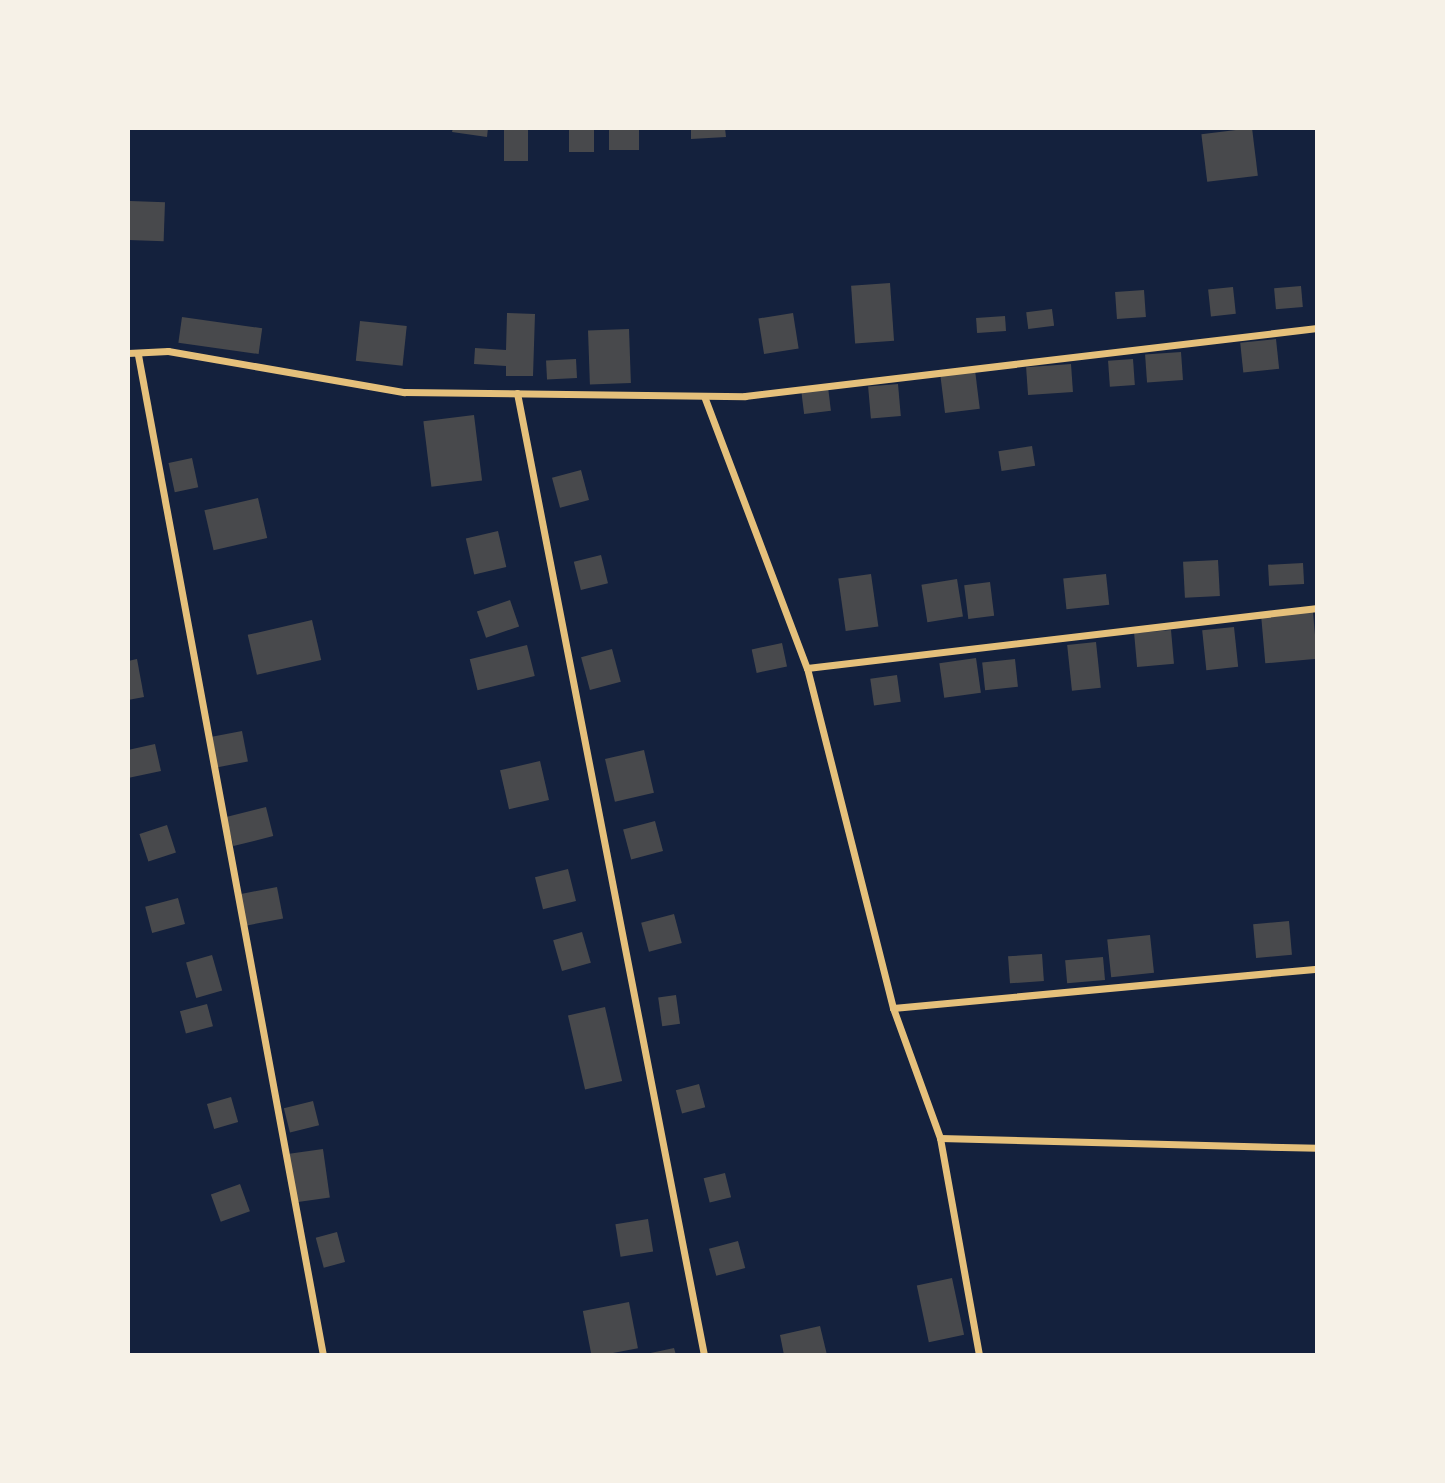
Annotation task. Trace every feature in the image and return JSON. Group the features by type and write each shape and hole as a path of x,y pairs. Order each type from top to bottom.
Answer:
{"street":[{"path":"128,353 138,355 168,351 404,392 745,396 1317,328"},
{"path":"138,355 323,1355"},
{"path":"517,393 705,1355"},
{"path":"704,396 807,668 892,1008 940,1138 979,1355"},
{"path":"807,668 1317,608"},
{"path":"892,1008 1317,969"},
{"path":"940,1138 1317,1148"}],"building":[{"path":"453,128 488,128 487,137 452,132"},
{"path":"504,128 528,128 528,161 504,161"},
{"path":"569,128 594,128 594,152 569,152"},
{"path":"609,128 639,128 639,150 609,150"},
{"path":"691,128 725,128 726,137 691,139"},
{"path":"1252,128 1258,176 1207,182 1201,134"},
{"path":"130,201 165,202 164,241 129,240"},
{"path":"890,283 894,341 855,344 851,286"},
{"path":"1301,286 1303,307 1276,309 1274,288"},
{"path":"1233,287 1236,314 1211,316 1208,290"},
{"path":"1144,290 1146,317 1117,319 1115,292"},
{"path":"1052,309 1054,326 1028,329 1026,312"},
{"path":"507,313 535,314 533,376 506,376 506,366 474,364 475,348 506,350"},
{"path":"793,313 799,349 764,354 758,318"},
{"path":"1005,316 1006,331 977,333 976,318"},
{"path":"182,317 262,328 259,354 178,343"},
{"path":"360,321 407,326 403,366 356,361"},
{"path":"629,329 631,383 590,384 588,330"},
{"path":"1276,339 1279,369 1243,373 1240,343"},
{"path":"1181,352 1183,380 1147,382 1145,355"},
{"path":"576,359 577,378 547,380 546,361"},
{"path":"1133,359 1135,385 1110,387 1108,361"},
{"path":"1071,364 1073,392 1028,395 1026,367"},
{"path":"975,370 980,409 945,413 940,374"},
{"path":"898,384 901,416 871,418 868,387"},
{"path":"828,387 831,411 804,414 801,390"},
{"path":"474,415 482,481 431,487 423,421"},
{"path":"1032,446 1035,466 1002,471 998,451"},
{"path":"192,458 198,487 175,492 169,463"},
{"path":"581,470 589,500 560,508 552,478"},
{"path":"258,498 267,538 214,550 204,510"},
{"path":"498,531 506,567 474,574 466,538"},
{"path":"601,555 608,583 581,590 574,562"},
{"path":"1218,560 1220,596 1185,598 1183,562"},
{"path":"1303,563 1304,584 1269,586 1268,565"},
{"path":"871,574 878,626 846,631 838,579"},
{"path":"1106,574 1109,605 1066,609 1063,578"},
{"path":"957,579 963,617 927,622 921,585"},
{"path":"990,582 994,616 968,619 964,585"},
{"path":"510,600 519,626 486,638 477,611"},
{"path":"1313,612 1317,659 1265,663 1261,617"},
{"path":"312,620 321,660 257,675 248,635"},
{"path":"1234,627 1238,667 1206,670 1202,630"},
{"path":"1171,630 1174,664 1137,667 1134,633"},
{"path":"1096,642 1101,688 1072,691 1067,645"},
{"path":"782,643 787,666 757,673 752,649"},
{"path":"527,645 535,676 477,690 470,659"},
{"path":"612,649 621,682 590,690 581,657"},
{"path":"976,658 981,693 944,698 939,663"},
{"path":"137,659 144,697 128,700 128,661"},
{"path":"1015,659 1018,687 985,690 982,662"},
{"path":"897,675 901,702 874,705 870,679"},
{"path":"242,731 248,761 217,768 211,737"},
{"path":"155,744 161,771 128,778 128,750"},
{"path":"644,750 654,793 615,802 605,759"},
{"path":"540,761 549,800 509,809 500,770"},
{"path":"266,807 273,836 233,846 226,817"},
{"path":"655,821 663,851 631,859 623,830"},
{"path":"167,825 176,853 148,862 139,834"},
{"path":"568,869 576,901 543,909 535,877"},
{"path":"277,887 283,918 246,926 240,894"},
{"path":"178,898 185,924 152,933 145,907"},
{"path":"674,914 682,943 649,952 641,923"},
{"path":"1289,921 1292,955 1256,958 1253,924"},
{"path":"582,932 591,963 562,971 553,940"},
{"path":"1150,935 1154,973 1111,977 1107,939"},
{"path":"1042,954 1044,981 1010,983 1008,956"},
{"path":"212,955 222,991 196,998 186,962"},
{"path":"1103,957 1105,980 1067,983 1065,960"},
{"path":"676,995 680,1024 662,1026 658,998"},
{"path":"207,1004 213,1026 186,1033 180,1011"},
{"path":"605,1007 622,1081 585,1090 568,1016"},
{"path":"699,1084 705,1107 682,1113 676,1090"},
{"path":"231,1097 238,1122 214,1129 207,1104"},
{"path":"313,1101 319,1125 290,1133 284,1108"},
{"path":"323,1149 330,1198 296,1202 289,1154"},
{"path":"725,1173 731,1197 710,1203 704,1178"},
{"path":"240,1184 250,1211 221,1222 211,1195"},
{"path":"648,1219 653,1252 621,1257 615,1224"},
{"path":"337,1232 345,1262 324,1268 316,1238"},
{"path":"738,1241 745,1268 716,1276 709,1249"},
{"path":"952,1278 964,1335 929,1342 917,1285"},
{"path":"629,1302 638,1348 591,1355 583,1311"},
{"path":"820,1326 827,1355 784,1355 780,1335"},
{"path":"674,1348 676,1355 646,1354"}]}
